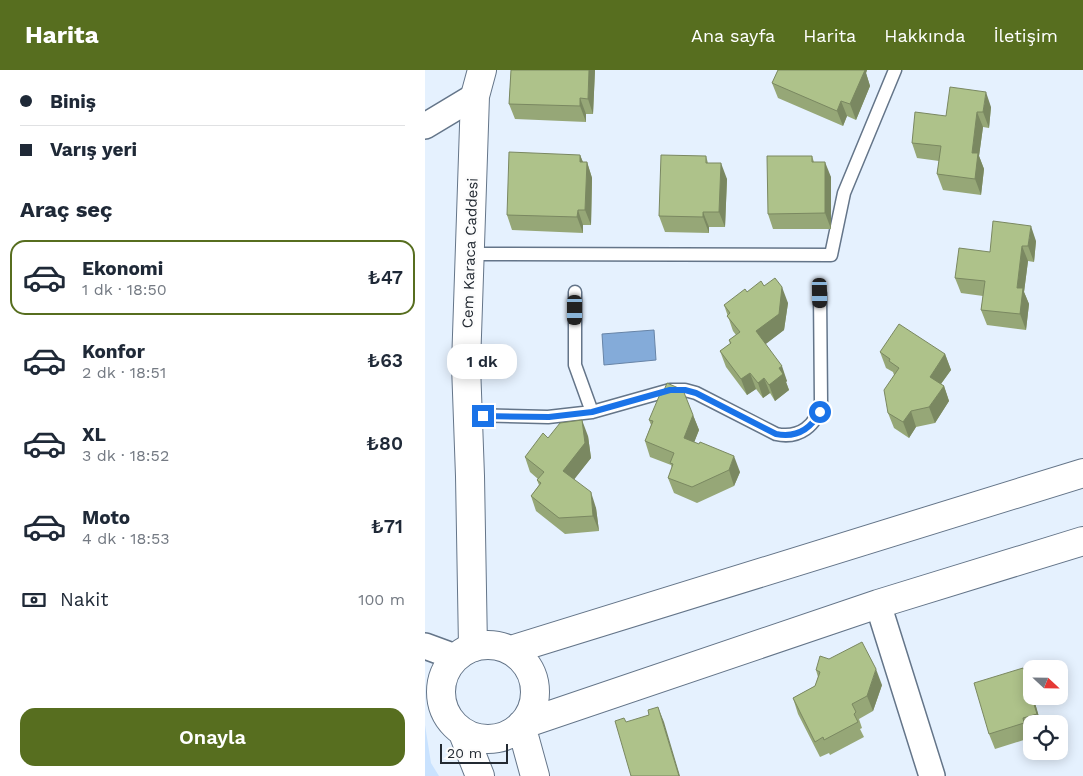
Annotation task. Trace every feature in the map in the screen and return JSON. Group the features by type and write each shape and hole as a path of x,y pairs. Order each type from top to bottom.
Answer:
{"main road":[{"name":"Cem Karaca Caddesi","path":"464,652 468,416 466,364 475,96 483,70"},
{"path":"511,650 1083,473"},
{"path":"521,726 878,604 1083,541"},
{"path":"493,644 511,650 520,656 527,665 535,685 533,707 529,717 511,734 500,738 487,740 474,738 463,733 454,726 443,708 441,697 443,676 464,652 493,644"},
{"path":"521,726 535,776"},
{"path":"463,733 480,776"}],"street":[{"path":"425,126 475,96"},
{"path":"878,604 932,776"},
{"path":"425,646 464,652"}],"lane":[{"path":"470,254 831,255 844,193 895,70"},
{"path":"575,292 575,365 592,412"},
{"path":"468,416 549,417 592,412 670,390 685,390 696,393 776,434 784,436 801,432 815,421 820,412 820,293"}],"shaded area":[{"path":"654,330 656,360 604,365 602,334"},
{"path":"425,725 431,763 439,776 425,776"}],"building":[{"path":"511,70 589,70 588,99 580,98 580,106 509,104"},
{"path":"778,70 865,70 850,104 841,101 837,111 772,83"},
{"path":"950,87 986,92 983,112 977,112 972,153 978,153 975,179 937,174 941,146 912,143 915,112 946,116"},
{"path":"509,152 580,155 580,162 587,162 585,210 578,210 577,217 507,215"},
{"path":"661,155 706,156 706,163 721,163 719,212 703,212 703,217 659,216"},
{"path":"767,156 812,156 812,162 825,162 825,213 768,214"},
{"path":"993,221 1031,226 1028,246 1022,246 1017,288 1023,288 1020,314 981,310 985,281 955,278 959,248 990,252"},
{"path":"775,278 782,287 779,314 756,331 782,366 779,368 783,374 769,385 764,378 758,383 750,373 741,379 720,351 731,343 729,340 740,332 727,316 730,313 724,305 745,289 747,292 761,281 764,286"},
{"path":"899,324 945,354 930,377 944,386 929,407 911,411 903,422 888,413 884,390 899,368 880,352"},
{"path":"667,383 683,390 693,415 684,438 699,444 700,442 734,456 729,470 692,487 668,478 673,464 670,463 674,453 645,441 653,421 649,420"},
{"path":"582,420 585,443 563,471 591,492 593,516 559,518 531,496 541,483 537,480 544,472 525,457 543,433 548,438 560,423"},
{"path":"862,642 876,669 867,696 852,704 858,722 824,740 823,737 815,742 793,698 815,686 820,672 816,670 820,656 829,659"},
{"path":"1023,668 1023,705 1034,705 1037,714 1023,715 1023,723 989,734 974,683"},
{"path":"658,707 679,776 631,776 615,721 624,718 626,722 649,715 648,710"}],"route":[{"path":"483,416 549,417 592,412 677,389 696,393 776,434 784,436 793,435 808,428 820,412"}]}
